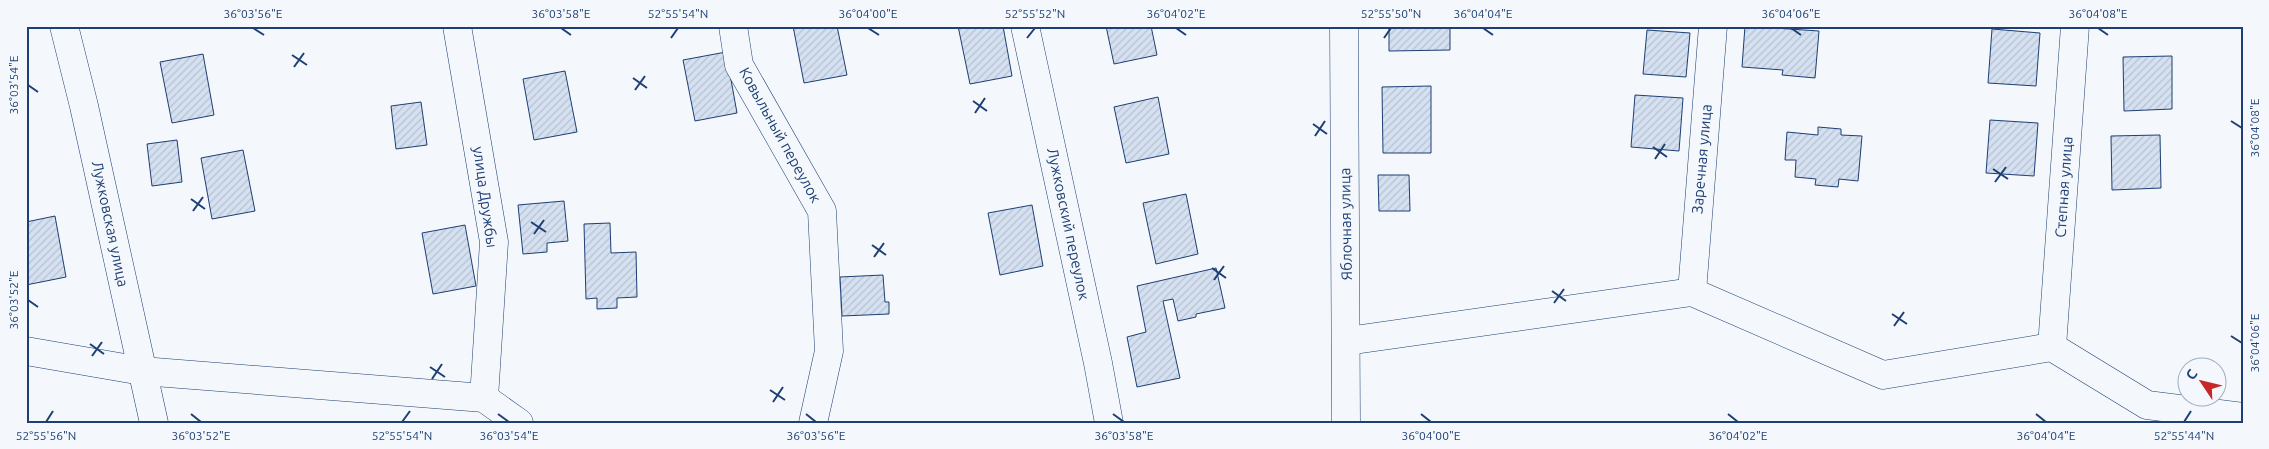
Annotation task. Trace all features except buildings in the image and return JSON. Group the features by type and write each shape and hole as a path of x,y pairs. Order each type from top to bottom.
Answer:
{"street":[{"name":"Лужковская улица","path":"64,26 84,106 154,423"},
{"name":"улица Дружбы","path":"458,26 494,242 484,398"},
{"name":"Ковыльный переулок","path":"733,26 739,65 822,211 829,350 813,423"},
{"name":"Лужковский переулок","path":"1025,26 1096,354 1108,423"},
{"name":"Яблочная улица","path":"1344,26 1346,423"},
{"name":"Заречная улица","path":"1692,292 1713,26"},
{"name":"Степная улица","path":"2052,347 2076,26"},
{"path":"1347,341 1692,292 1883,375 2052,347 2147,405 2243,417"},
{"path":"26,351 142,371 484,398 519,423"}]}
